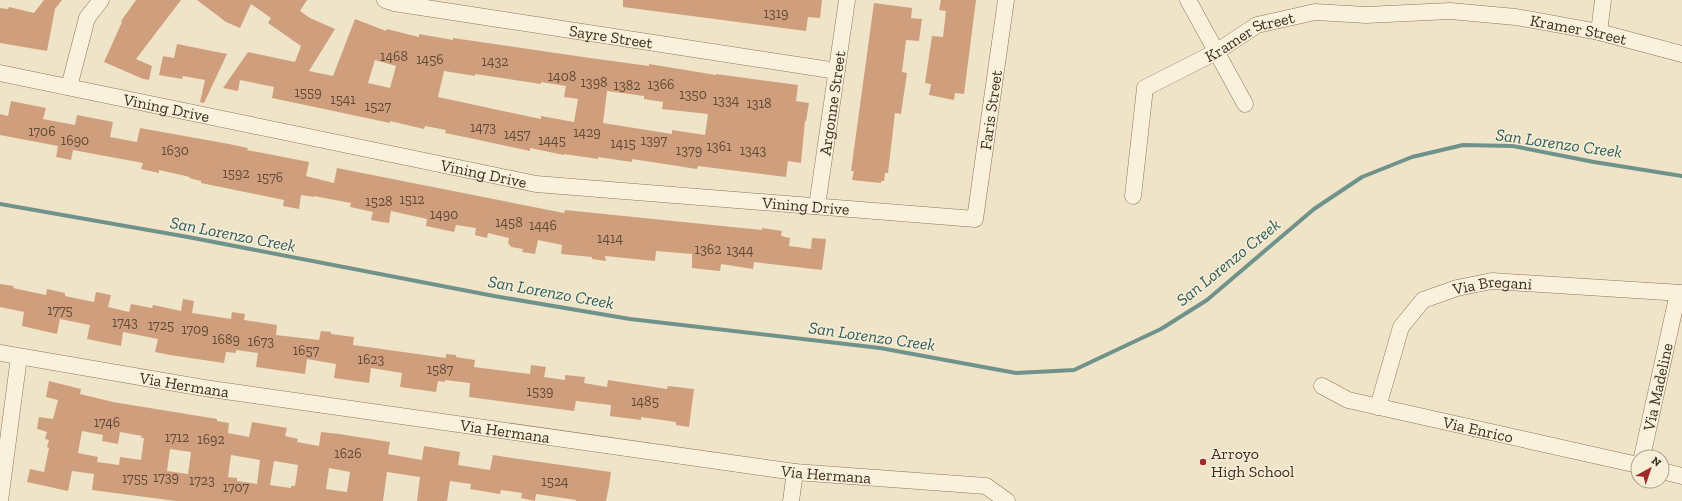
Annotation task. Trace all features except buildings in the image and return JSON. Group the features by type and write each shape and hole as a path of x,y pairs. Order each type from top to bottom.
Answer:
{"street":[{"path":"69,88 87,18 101,0"},
{"name":"Sayre Street","path":"385,0 394,3 836,71"},
{"name":"Argonne Street","path":"817,206 847,0"},
{"name":"Faris Street","path":"975,219 1006,0"},
{"path":"1188,0 1245,104"},
{"path":"1599,32 1603,0"},
{"name":"Kramer Street","path":"1133,196 1145,88 1216,52 1257,25 1315,12 1366,15 1451,6 1599,32 1682,54"},
{"name":"Vining Drive","path":"0,73 536,184 975,219"},
{"name":"Via Bregani","path":"1378,407 1401,327 1422,300 1457,288 1492,281 1680,293"},
{"name":"Via Madeline","path":"1644,449 1680,293"},
{"name":"Via Hermana","path":"0,353 204,388 795,472 986,486 1007,501"},
{"path":"0,501 19,357"},
{"name":"Via Enrico","path":"1322,386 1348,400 1630,463"},
{"path":"792,501 795,472"},
{"path":"1670,473 1682,476"}],"waterway":[{"name":"San Lorenzo Creek","path":"0,204 188,237 494,296 630,319 880,348 1016,373 1074,370 1161,329 1207,300 1314,209 1362,177 1412,157 1463,145 1513,146 1594,162 1682,176"}],"place":[{"name":"Arroyo High School","path":"1203,462"}]}
